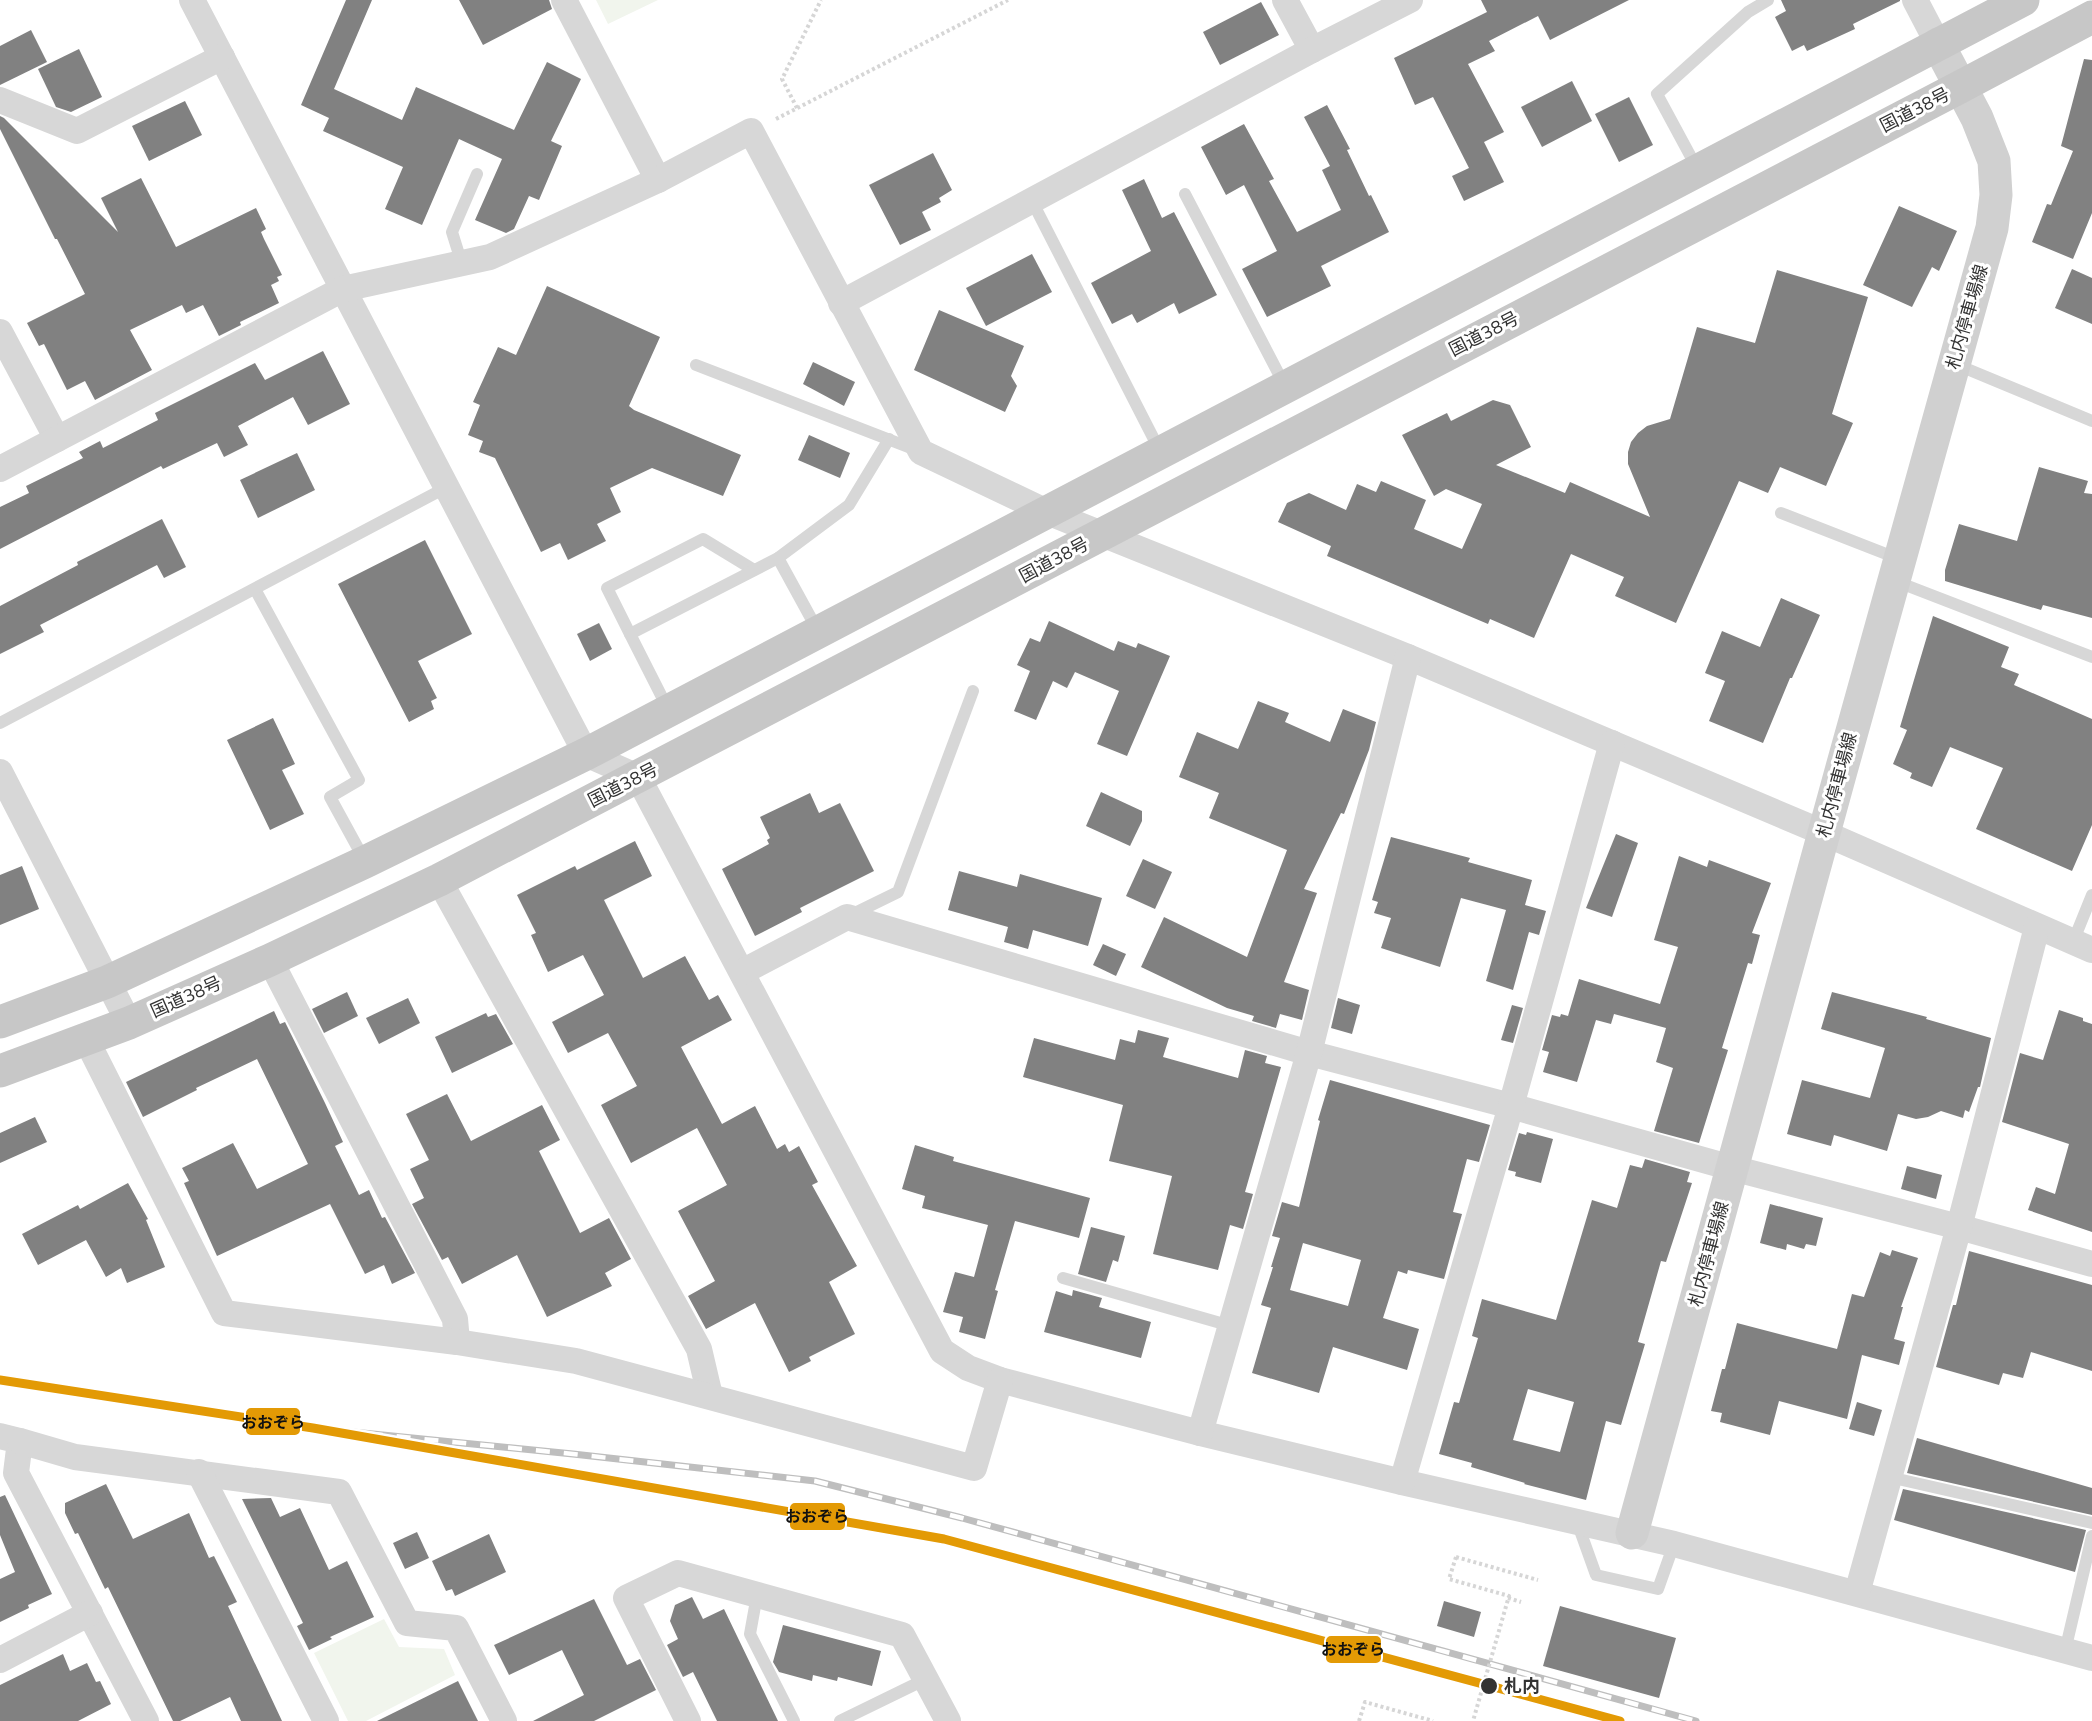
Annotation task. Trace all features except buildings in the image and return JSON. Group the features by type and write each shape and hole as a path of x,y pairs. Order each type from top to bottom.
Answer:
{"highway":[{"path":"0,1022 107,982 365,862 586,754 2024,0"},
{"name":"国道38号","path":"0,1071 129,1023 270,960 439,879 1104,534 2092,16"}],"main road":[{"name":"札内停車場線","path":"1632,1533 1992,228 1996,195 1994,161 1977,118 1938,44"}],"street":[{"path":"192,0 586,754 638,777 942,1351 968,1368 1000,1380 1200,1433 1402,1482 1632,1533 2092,1658"},
{"path":"564,0 657,180"},
{"path":"1285,0 1312,50"},
{"path":"841,303 1312,50 1410,0"},
{"path":"1915,0 1938,44"},
{"path":"0,100 78,131 222,57"},
{"path":"0,469 343,289 490,257 657,180 751,132 921,452 1047,512 1408,657 1824,833 2082,946"},
{"path":"0,332 57,439"},
{"path":"1200,1433 1309,1053 1408,657"},
{"path":"1402,1482 1511,1106 1612,744"},
{"path":"0,772 129,1023"},
{"path":"439,879 699,1349 710,1396"},
{"path":"742,972 847,917 1309,1053 2092,1264"},
{"path":"1857,1593 1959,1227 2037,927"},
{"path":"270,960 455,1318 457,1342"},
{"path":"86,1039 224,1313 457,1342 576,1361 974,1468 1000,1380"},
{"path":"146,1721 16,1473 10,1439 75,1457 339,1492 407,1623 456,1628 504,1721"},
{"path":"199,1472 326,1721"},
{"path":"688,1721 626,1598 678,1573 902,1635 948,1721"},
{"path":"0,1660 90,1613"}],"lane":[{"path":"1698,170 1657,94 1748,12 1768,0"},
{"path":"462,264 452,232 477,174"},
{"path":"1185,194 1285,388"},
{"path":"1032,201 1161,453"},
{"path":"1954,363 2092,421"},
{"path":"696,365 921,452"},
{"path":"630,634 778,558 849,505 888,439"},
{"path":"0,723 447,487"},
{"path":"1781,513 1897,570 2092,657"},
{"path":"669,710 607,588 703,539 754,570"},
{"path":"778,558 819,631"},
{"path":"255,589 359,780 330,797 365,862"},
{"path":"847,917 898,892 973,692"},
{"path":"2082,946 2092,895"},
{"path":"1063,1278 1231,1326"},
{"path":"1889,1477 2092,1522"},
{"path":"1576,1521 1596,1575 1658,1589 1674,1544"},
{"path":"2066,1651 2092,1536"},
{"path":"758,1595 750,1634 794,1721"},
{"path":"840,1721 926,1679"}],"path":[{"path":"796,108 782,79 821,0"},
{"path":"751,132 1008,0"},
{"path":"1473,1721 1509,1596 1449,1579 1456,1557 1538,1580"},
{"path":"1508,1599 1521,1602"},
{"path":"1359,1721 1365,1702 1433,1721"}],"shaded area":[{"path":"596,0 658,0 608,24"},
{"path":"384,1619 399,1647 444,1649 455,1675 366,1721 348,1721 314,1653"}],"railway":[{"path":"313,1428 815,1481 962,1518 1696,1721"}],"transit line":[{"name":"おおぞら","path":"0,1380 313,1428 944,1539 1620,1721"}],"place":[{"name":"札内","path":"1489,1686"}]}
